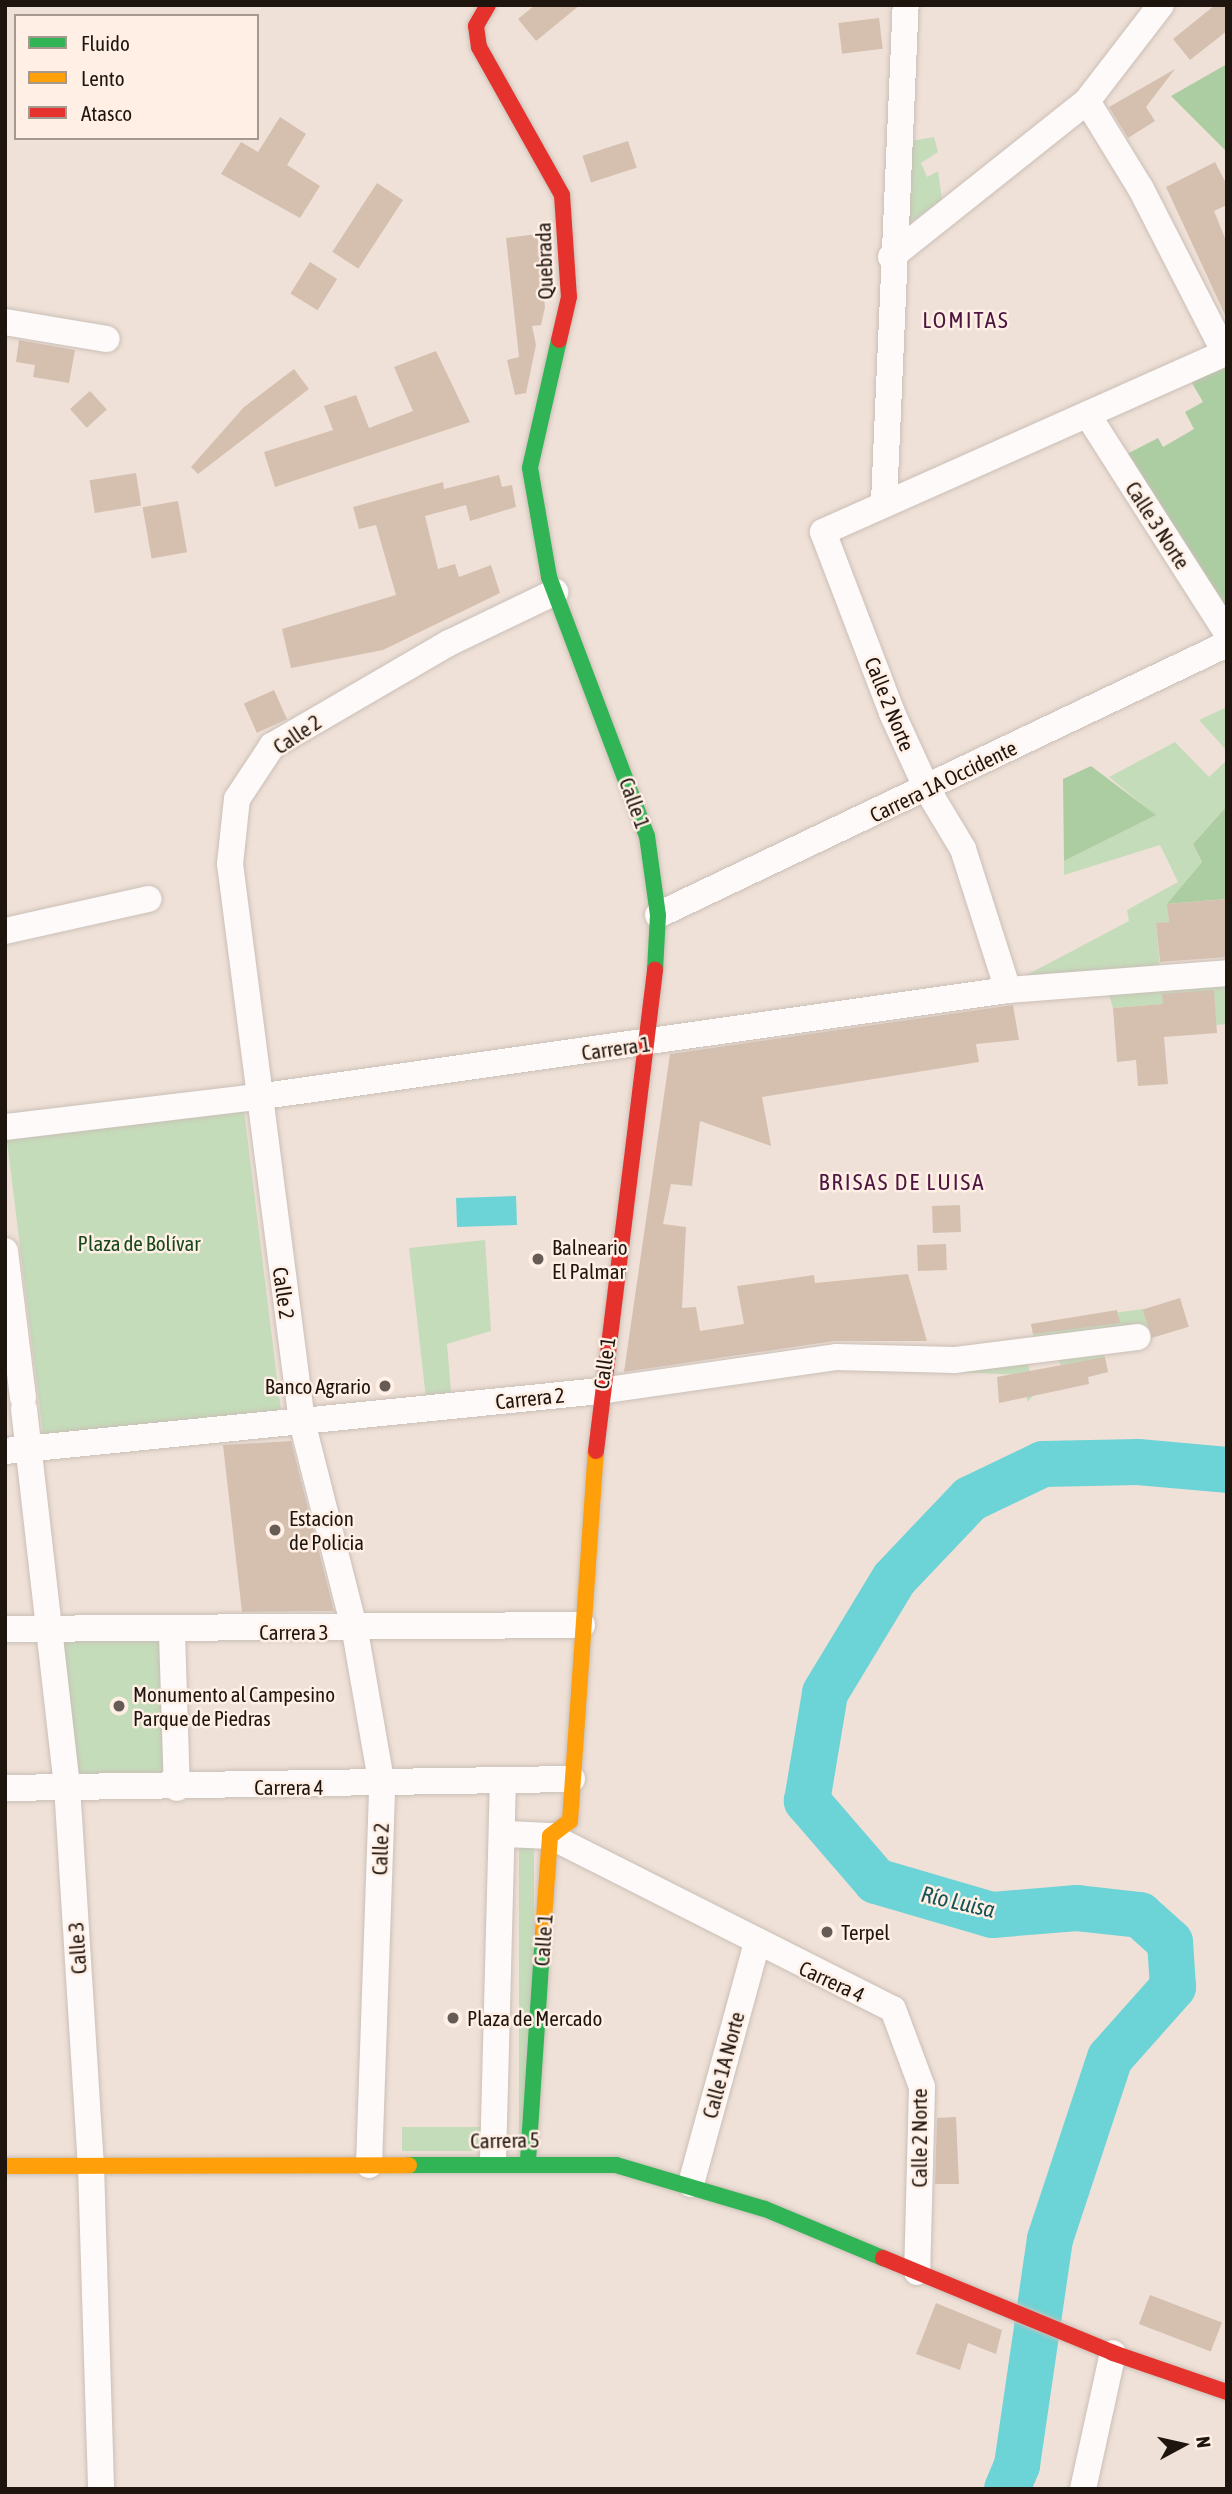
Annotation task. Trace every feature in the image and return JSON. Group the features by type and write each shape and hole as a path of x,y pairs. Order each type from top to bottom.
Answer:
{"street":[{"name":"Quebrada","path":"488,5 476,26 479,47 562,195 569,297 530,468 552,585"},
{"path":"906,5 891,257 884,502 1089,417 1225,353 1087,101"},
{"path":"891,257 1087,101 1161,5"},
{"path":"5,322 107,339"},
{"name":"Calle 3 Norte","path":"1089,417 1227,633"},
{"name":"Calle 2 Norte","path":"884,502 823,532 926,789 963,849 1008,990"},
{"name":"Calle 1","path":"528,2160 550,1836 570,1821 600,1391 650,1043 658,915 647,836 552,585"},
{"name":"Calle 2","path":"369,2165 382,1786 355,1631 302,1422 257,1097 230,864 237,799 272,746 552,585"},
{"name":"Carrera 1A Occidente","path":"658,915 1227,643"},
{"path":"5,931 148,900"},
{"name":"Carrera 1","path":"5,1127 257,1097 1008,990 1227,973"},
{"name":"Calle 3","path":"5,1251 23,1403 32,1450 67,1786 90,2167 102,2489"},
{"name":"Carrera 2","path":"5,1451 600,1391 836,1357 956,1360 1138,1337"},
{"name":"Carrera 3","path":"5,1629 49,1627 172,1633 582,1625"},
{"path":"172,1633 177,1788"},
{"name":"Carrera 4","path":"5,1788 382,1786 572,1780"},
{"name":"Calle 1","path":"493,2160 506,1834 503,1784"},
{"name":"Carrera 4","path":"506,1834 550,1836 756,1946 893,2009"},
{"name":"Calle 1A Norte","path":"691,2183 756,1946"},
{"name":"Calle 2 Norte","path":"893,2009 922,2087 917,2272"},
{"name":"Carrera 5","path":"5,2166 369,2165 493,2160 616,2165 691,2183 1107,2350 1227,2392"},
{"path":"1083,2489 1107,2350"}],"green space":[{"path":"1227,64 1227,152 1171,96"},
{"path":"934,137 938,152 921,163 927,177 938,171 942,200 907,225 911,141"},
{"path":"1227,357 1227,622 1125,455 1158,438 1163,447 1194,429 1185,412 1203,402 1188,376"},
{"path":"1227,707 1227,751 1199,720"},
{"path":"1175,742 1209,777 1227,760 1227,806 1193,844 1202,862 1168,904 1169,922 1156,924 1160,970 1021,978 1129,921 1127,910 1178,882 1160,845 1064,875 1064,861 1155,815 1109,777"},
{"path":"1091,766 1156,815 1064,861 1063,779"},
{"path":"1227,806 1227,899 1167,904 1202,862 1193,844"},
{"path":"1227,978 1227,1024 1216,1025 1214,1000 1113,1008 1107,988"},
{"name":"Plaza de Bolívar","path":"244,1110 281,1413 44,1442 7,1139"},
{"path":"485,1240 491,1331 447,1344 452,1403 427,1407 409,1248"},
{"path":"1143,1309 1152,1339 1103,1350 1108,1372 1068,1382 1058,1359 1028,1364 1034,1395 1027,1402 1026,1375 953,1372 1036,1347 1031,1324"},
{"path":"57,1638 165,1639 171,1779 73,1778"},
{"path":"519,1845 534,1845 534,2146 519,2146"},
{"path":"402,2127 486,2127 486,2151 402,2151"}],"water":[{"path":"516,1196 517,1225 457,1227 456,1198"}],"building":[{"path":"535,5 580,5 536,41 518,19"},
{"path":"1215,5 1227,5 1227,31 1190,60 1173,39"},
{"path":"879,18 883,49 842,54 838,23"},
{"path":"1175,69 1146,107 1155,121 1128,138 1109,107"},
{"path":"280,117 306,134 287,165 320,186 300,218 221,174 241,142 258,152"},
{"path":"628,141 637,168 591,182 582,156"},
{"path":"1215,162 1227,185 1227,205 1214,211 1227,243 1226,317 1166,187"},
{"path":"377,183 403,200 358,269 332,252"},
{"path":"537,234 545,307 541,325 532,326 536,345 526,393 515,395 507,360 519,357 506,238"},
{"path":"310,262 337,279 318,310 290,293"},
{"path":"19,340 75,350 69,383 33,377 35,365 16,362"},
{"path":"436,351 470,422 275,487 264,452 333,430 324,406 356,395 369,428 413,411 394,367"},
{"path":"294,369 309,389 198,474 191,467 244,407"},
{"path":"90,391 107,410 87,428 70,409"},
{"path":"136,473 141,506 95,513 90,480"},
{"path":"499,475 502,487 512,485 516,507 470,521 466,505 425,516 438,569 455,564 459,577 491,565 500,593 383,650 291,668 282,629 396,595 376,525 359,529 353,507 443,482 444,489"},
{"path":"178,501 187,552 152,558 143,507"},
{"path":"274,690 287,719 257,733 244,703"},
{"path":"1227,899 1227,957 1160,962 1156,923 1169,922 1167,904"},
{"path":"1214,990 1217,1033 1164,1037 1168,1084 1138,1086 1136,1060 1117,1062 1113,1008 1163,1004 1162,994"},
{"path":"1013,1005 1019,1040 976,1044 979,1062 762,1097 771,1146 700,1121 692,1186 671,1184 663,1224 686,1227 682,1308 696,1307 700,1331 744,1324 737,1286 814,1275 815,1283 908,1274 927,1341 834,1341 624,1372 670,1054"},
{"path":"960,1205 961,1232 933,1233 932,1206"},
{"path":"946,1244 947,1270 918,1271 917,1245"},
{"path":"1180,1298 1189,1327 1151,1338 1143,1309"},
{"path":"1117,1310 1120,1323 1033,1334 1031,1324"},
{"path":"1105,1357 1108,1372 1088,1377 1089,1384 999,1403 997,1377"},
{"name":"Estacion de Policia","path":"291,1441 334,1611 242,1612 223,1445"},
{"path":"956,2117 959,2184 935,2184 937,2118"},
{"path":"1150,2295 1222,2323 1211,2352 1139,2324"},
{"path":"936,2303 1002,2330 996,2354 968,2343 960,2370 916,2354"}],"waterway":[{"name":"Río Luisa","path":"1007,2489 1017,2465 1050,2239 1110,2058 1173,1987 1170,1942 1140,1915 1077,1908 992,1915 876,1881 807,1801 825,1693 894,1579 970,1499 1043,1464 1138,1462 1227,1470"}],"traffic: fast":[{"path":"559,340 530,468 549,577 647,836 658,915 655,970"},
{"path":"528,2160 543,1932"},
{"path":"409,2165 616,2165 765,2209 883,2258"}],"traffic: slow":[{"path":"543,1932 550,1836 570,1821 596,1451"},
{"path":"5,2166 409,2165"}],"traffic: jam":[{"path":"488,5 476,26 479,47 562,195 569,297 559,340"},
{"path":"596,1451 655,970"},
{"path":"883,2258 1113,2353 1227,2392"}],"place":[{"name":"Balneario El Palmar","path":"538,1259"},
{"name":"Banco Agrario","path":"385,1386"},
{"name":"Estacion de Policia","path":"275,1530"},
{"name":"Monumento al Campesino Parque de Piedras","path":"119,1706"},
{"name":"Terpel","path":"827,1932"},
{"name":"Plaza de Mercado","path":"453,2018"}],"district":[{"name":"LOMITAS","path":"966,320"},
{"name":"BRISAS DE LUISA","path":"902,1182"}]}
